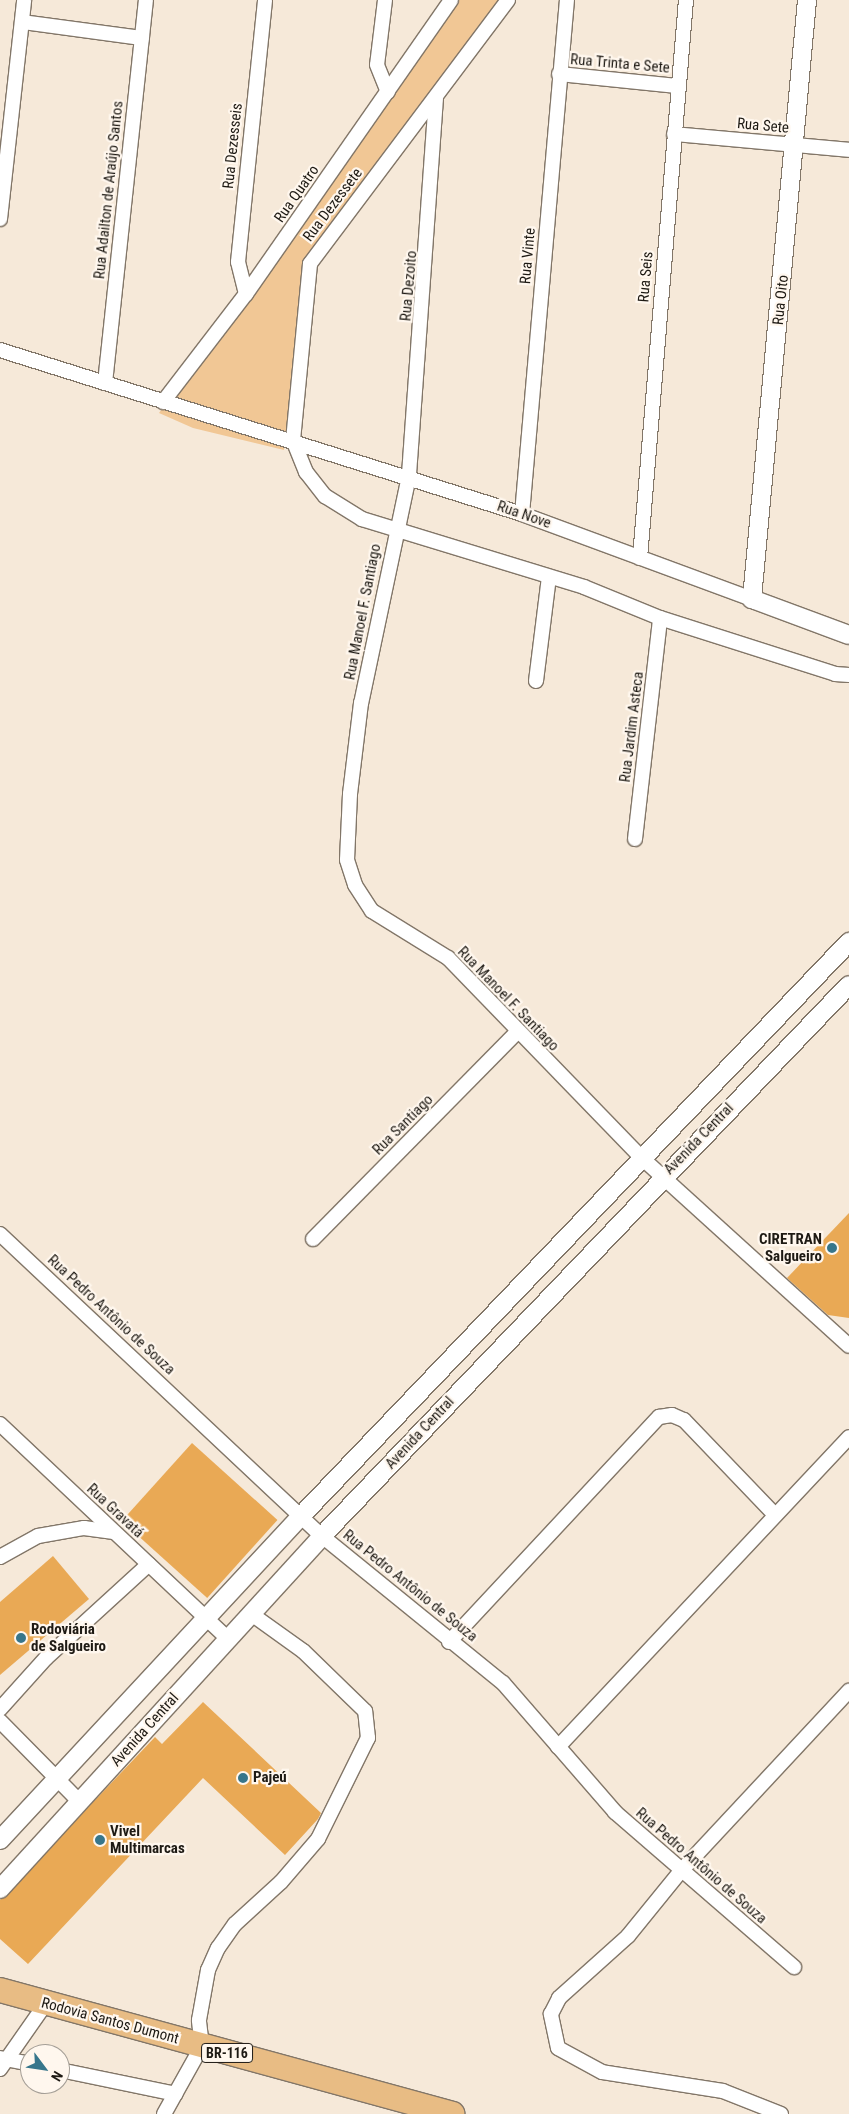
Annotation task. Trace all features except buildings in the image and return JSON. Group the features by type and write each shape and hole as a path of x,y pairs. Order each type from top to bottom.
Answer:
{"highway":[{"name":"Rodovia Santos Dumont","path":"1,1990 46,2004 452,2114"}],"street":[{"path":"0,219 5,133 23,22 24,0"},
{"name":"Rua Adailton de Araújo Santos","path":"104,383 146,0"},
{"name":"Rua Dezesseis","path":"246,294 238,262 265,0"},
{"path":"385,0 377,65 388,92"},
{"name":"Rua Quatro","path":"163,402 246,294 451,0"},
{"path":"436,98 508,0"},
{"name":"Rua Vinte","path":"522,514 559,74 567,0"},
{"name":"Rua Seis","path":"640,558 677,86 686,0"},
{"name":"Rua Oito","path":"752,599 796,146 807,0"},
{"path":"23,22 142,38"},
{"name":"Rua Trinta e Sete","path":"559,74 677,86"},
{"name":"Rua Dezessete","path":"293,440 310,264 436,98"},
{"name":"Rua Dezoito","path":"409,476 436,98"},
{"name":"Rua Sete","path":"674,134 849,150"},
{"name":"Rua Nove","path":"0,350 193,412 293,440 409,476 522,514 849,634"},
{"path":"293,440 306,472 325,496 362,519 584,587 660,618 835,674 849,675"},
{"name":"Rua Manoel F. Santiago","path":"409,476 396,529 361,703 350,794 347,860 355,885 372,911 448,958 516,1033 643,1159 849,1346"},
{"path":"536,681 549,577"},
{"name":"Rua Jardim Asteca","path":"635,839 660,618"},
{"name":"Avenida Central","path":"0,1840 57,1775 208,1621 301,1516 849,942"},
{"name":"Avenida Central","path":"0,1888 322,1536 663,1176 849,985"},
{"name":"Rua Santiago","path":"313,1239 516,1033"},
{"name":"Rua Pedro Antônio de Souza","path":"0,1234 322,1536 450,1642 503,1683 615,1812 680,1872 794,1967"},
{"path":"450,1642 659,1417 672,1415 684,1420 774,1514"},
{"name":"Rua Gravatá","path":"0,1424 228,1639"},
{"path":"558,1747 774,1514 849,1437"},
{"path":"0,1557 38,1536 84,1528 114,1532"},
{"path":"0,1709 46,1658 149,1564"},
{"path":"164,2114 202,2046 199,2020 208,1970 218,1948 235,1924 281,1882 318,1839 368,1738 365,1711 303,1651 250,1613"},
{"path":"781,2114 723,2091 602,2072 567,2056 553,2037 551,2014 559,1998 628,1936 680,1872 849,1691"},
{"path":"0,1721 57,1775 79,1802"},
{"path":"2,2062 46,2004"},
{"path":"2,2062 20,2063"},
{"path":"70,2072 176,2094"}],"shaded area":[{"path":"450,0 505,0 309,256 284,450 193,428 159,413"}],"place":[{"name":"CIRETRAN Salgueiro","path":"832,1248"},
{"name":"Rodoviária de Salgueiro","path":"21,1638"},
{"name":"Pajeú","path":"243,1778"},
{"name":"Vivel Multimarcas","path":"100,1840"}]}
